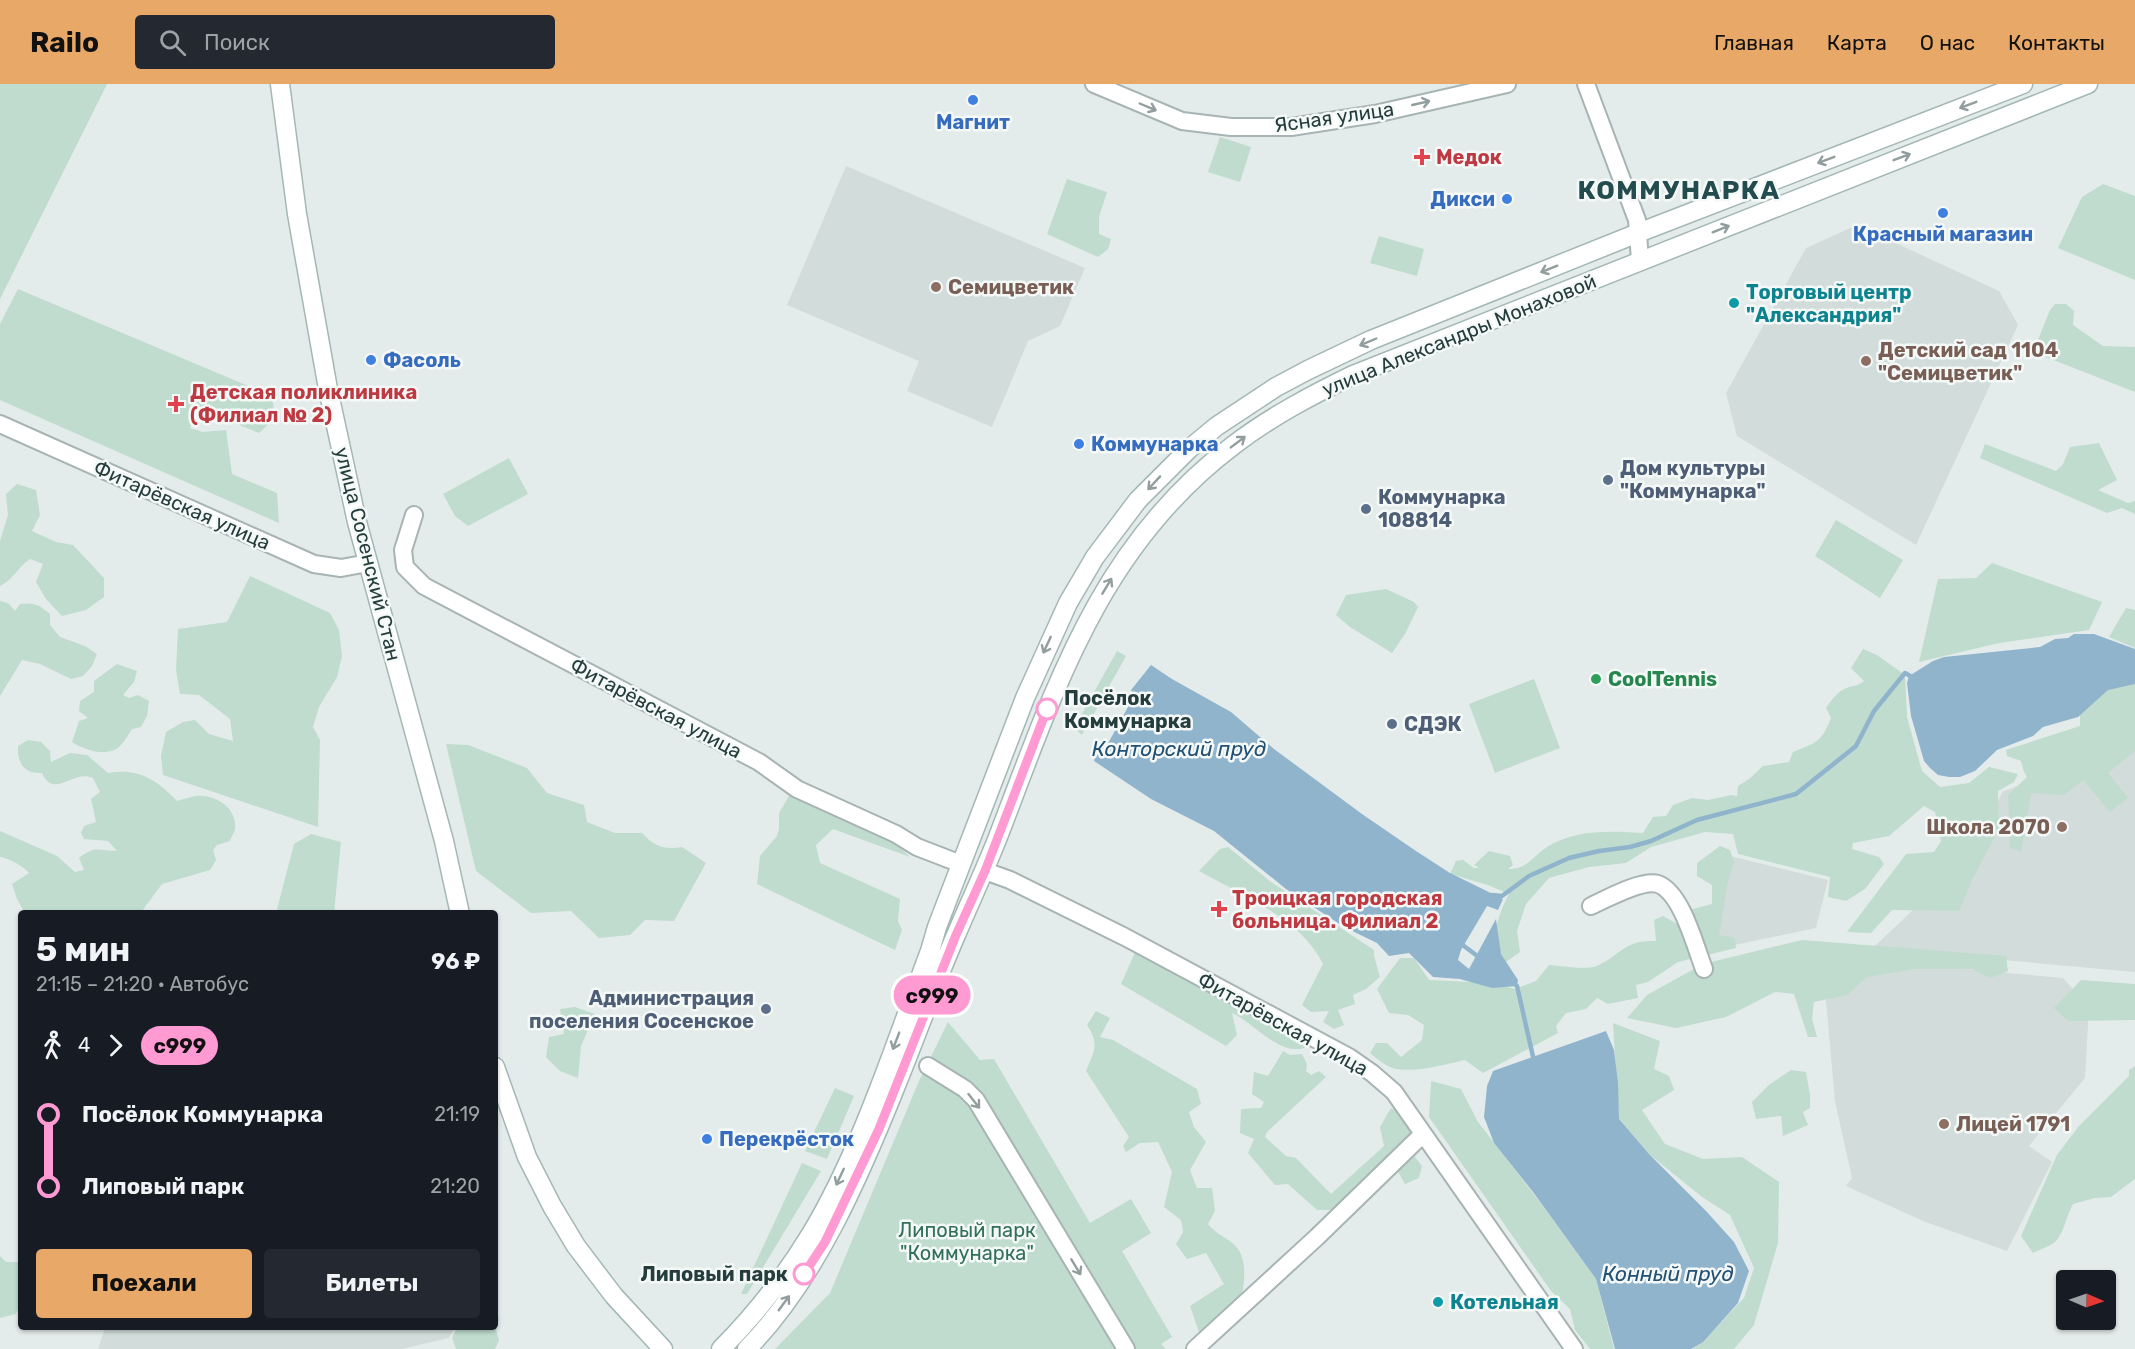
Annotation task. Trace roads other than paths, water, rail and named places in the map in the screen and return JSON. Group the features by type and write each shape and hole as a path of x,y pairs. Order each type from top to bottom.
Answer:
{"main road":[{"name":"улица Сосенский Стан","path":"280,84 291,174 326,380 357,522 444,841 459,910"},
{"name":"улица Александры Монаховой","path":"721,1349 772,1290 811,1234 839,1181 864,1124 1025,698 1068,603 1095,557 1119,524 1163,474 1189,449 1246,406 1300,374 1339,355 1638,233 2023,84"},
{"name":"улица Александры Монаховой","path":"747,1349 785,1302 825,1242 853,1185 879,1129 956,935 985,871 1047,708 1089,615 1116,571 1137,543 1174,499 1207,467 1261,425 1290,407 1353,375 2088,84"},
{"path":"498,1075 527,1157 576,1246 614,1296 663,1349"}],"street":[{"name":"Ясная улица","path":"1094,84 1182,121 1231,126 1291,127 1375,114 1507,84"},
{"path":"1586,84 1637,220 1640,260"},
{"name":"Фитарёвская улица","path":"0,424 314,564 341,568 368,563"},
{"name":"Фитарёвская улица","path":"414,514 403,550 405,567 424,586 759,762 797,789 896,834 917,847 961,864"},
{"name":"Фитарёвская улица","path":"985,871 1010,880 1125,937 1349,1057 1372,1073 1394,1092 1574,1349"},
{"path":"1591,906 1629,889 1646,884 1657,884 1675,897 1704,969"},
{"path":"928,1066 964,1089 976,1101 1126,1349"},
{"path":"1195,1349 1317,1237 1423,1134"}],"water":[{"path":"2074,634 2094,634 2135,649 2135,684 2108,690 2078,717 2043,727 2033,736 1997,750 1975,771 1960,777 1949,777 1938,775 1930,768 1924,761 1911,716 1907,683 1909,676 1944,657 2040,647 2055,639 2068,638"},
{"name":"Конторский пруд","path":"1151,665 1231,712 1274,749 1416,851 1450,873 1503,899 1498,910 1487,906 1461,950 1458,960 1469,969 1496,919 1501,954 1518,980 1517,986 1492,988 1460,979 1433,977 1409,953 1389,956 1377,943 1344,927 1286,889 1214,831 1151,799 1094,761 1097,747 1106,747 1134,696 1131,690"},
{"name":"Конный пруд","path":"1606,1031 1614,1050 1619,1119 1649,1154 1734,1242 1749,1271 1738,1303 1703,1342 1691,1349 1615,1349 1596,1279 1494,1143 1484,1117 1487,1086 1493,1071"}],"waterway":[{"path":"1492,895 1502,896 1529,876 1569,858 1630,847 1651,841 1697,820 1796,794 1856,746 1874,711 1905,673 1912,677"},
{"path":"1460,943 1480,958"},
{"path":"1513,983 1517,986 1534,1061"}],"place":[{"name":"Магнит","path":"973,100"},
{"name":"Медок","path":"1422,157"},
{"name":"Дикси","path":"1507,199"},
{"name":"Красный магазин","path":"1943,213"},
{"name":"Семицветик","path":"936,287"},
{"name":"Торговый центр \"Александрия\"","path":"1734,303"},
{"name":"Фасоль","path":"371,360"},
{"name":"Детский сад 1104 \"Семицветик\"","path":"1866,361"},
{"name":"Детская поликлиника (Филиал № 2)","path":"176,404"},
{"name":"Коммунарка","path":"1079,444"},
{"name":"Дом культуры \"Коммунарка\"","path":"1608,480"},
{"name":"Коммунарка 108814","path":"1366,509"},
{"name":"CoolTennis","path":"1596,679"},
{"name":"Посёлок Коммунарка","path":"1047,709"},
{"name":"СДЭК","path":"1392,724"},
{"name":"Школа 2070","path":"2062,827"},
{"name":"Троицкая городская больница. Филиал 2","path":"1219,909"},
{"name":"Администрация поселения Сосенское","path":"766,1009"},
{"name":"Лицей 1791","path":"1944,1124"},
{"name":"Перекрёсток","path":"707,1139"},
{"name":"Липовый парк","path":"804,1274"},
{"name":"Котельная","path":"1438,1302"}],"district":[{"name":"КОММУНАРКА","path":"1679,190"}],"park label":[{"name":"Липовый парк \"Коммунарка\"","path":"967,1242"}]}
